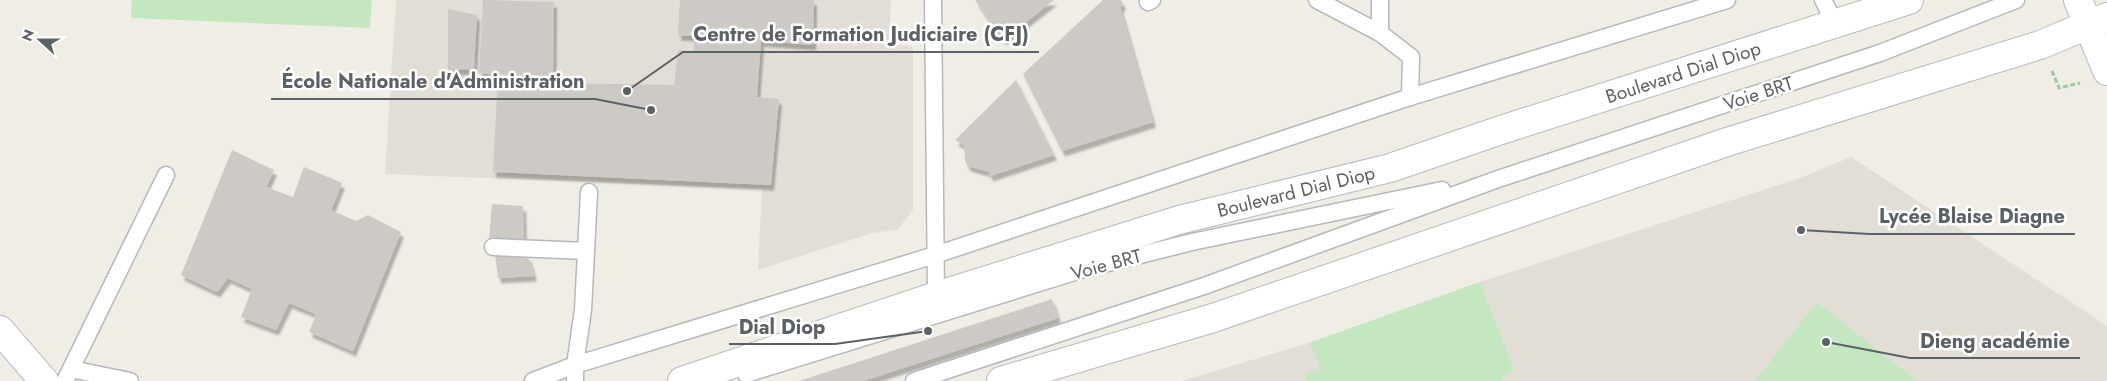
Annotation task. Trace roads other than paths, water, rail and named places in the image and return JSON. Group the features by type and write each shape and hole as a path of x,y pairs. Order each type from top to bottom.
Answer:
{"main road":[{"name":"Boulevard Dial Diop","path":"682,381 936,296 1179,220 1390,168 1504,129 1620,93 1829,11 1909,0"},
{"path":"2078,0 2098,21 2107,71"},
{"path":"1000,381 1213,318 1727,142 2040,45 2098,21"},
{"path":"0,330 44,381"}],"lane":[{"path":"932,0 936,296"},
{"path":"1317,0 1380,33 1411,56 1410,98"},
{"path":"1380,0 1380,33"},
{"path":"533,381 575,373 1410,98 1727,0"},
{"name":"Voie BRT","path":"914,381 1195,289 1498,179 1880,53 2016,0"},
{"path":"130,381 68,375 166,175"},
{"name":"Voie BRT","path":"722,381 1084,269 1192,242 1498,179"},
{"path":"575,373 583,310 589,192"},
{"path":"493,247 586,251"}],"place":[{"name":"Centre de Formation Judiciaire (CFJ)","path":"627,91"},
{"name":"École Nationale d'Administration","path":"651,110"},
{"name":"Lycée Blaise Diagne","path":"1801,230"},
{"name":"Dial Diop","path":"928,331"},
{"name":"Dieng académie","path":"1826,342"}]}
